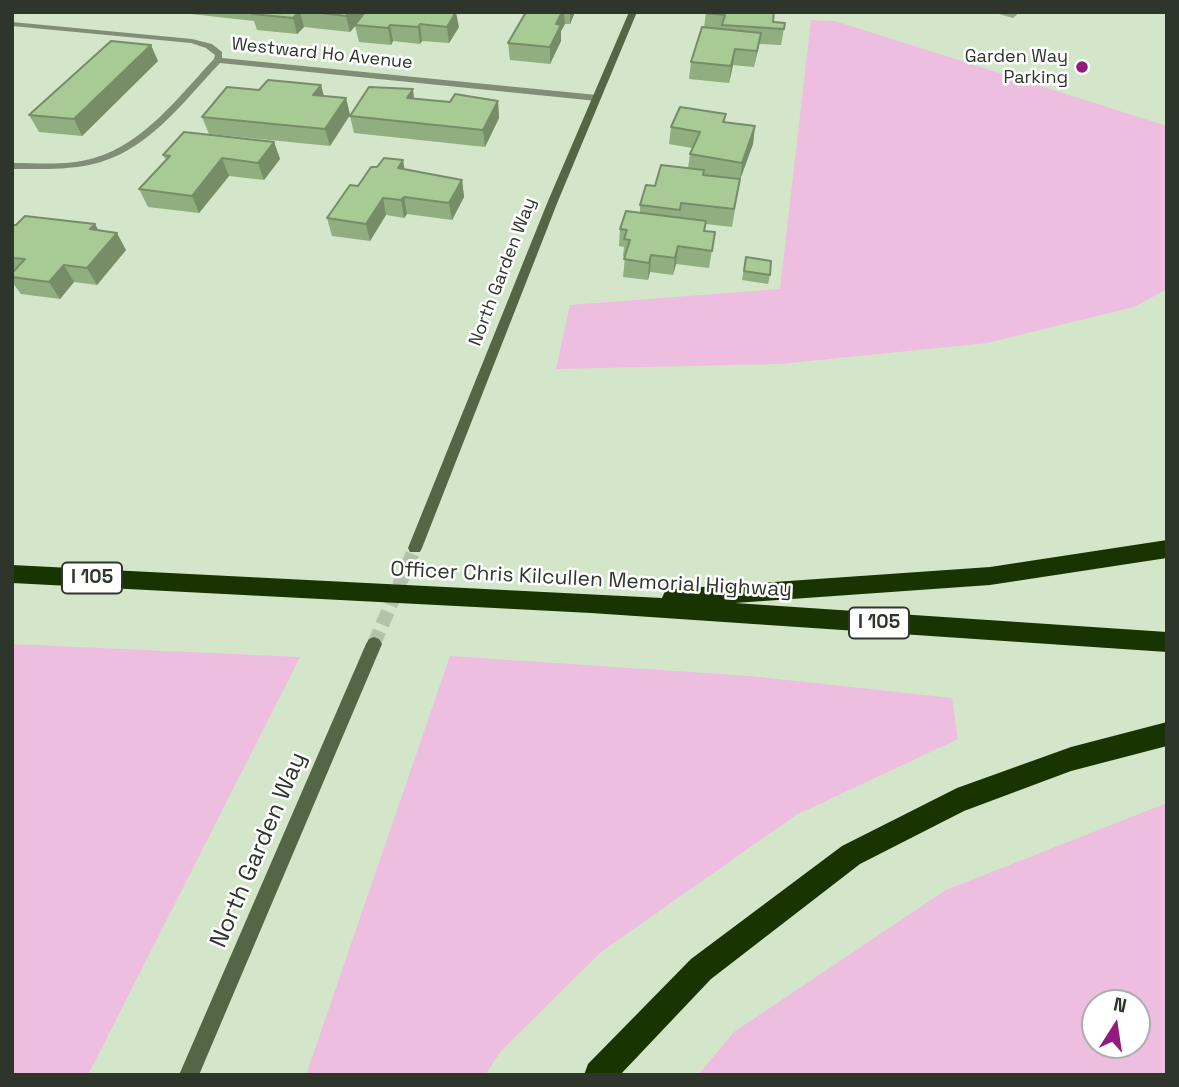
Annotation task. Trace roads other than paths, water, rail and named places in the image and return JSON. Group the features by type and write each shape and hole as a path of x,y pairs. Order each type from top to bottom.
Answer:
{"highway":[{"path":"591,603 990,576 1167,549"},
{"name":"Officer Chris Kilcullen Memorial Highway","path":"12,574 591,603 1167,642"},
{"path":"599,1075 701,970 852,855 957,801 1071,759 1167,734"}],"street":[{"name":"North Garden Way","path":"415,548 633,12"},
{"name":"Westward Ho Avenue","path":"12,24 192,41 216,50 219,54 218,60 597,97"},
{"path":"12,166 79,164 98,160 128,147 218,60"},
{"name":"North Garden Way","path":"189,1075 374,644"}],"tunnel":[{"path":"374,644 415,548"}],"place":[{"name":"Garden Way Parking","path":"1082,67"}]}
